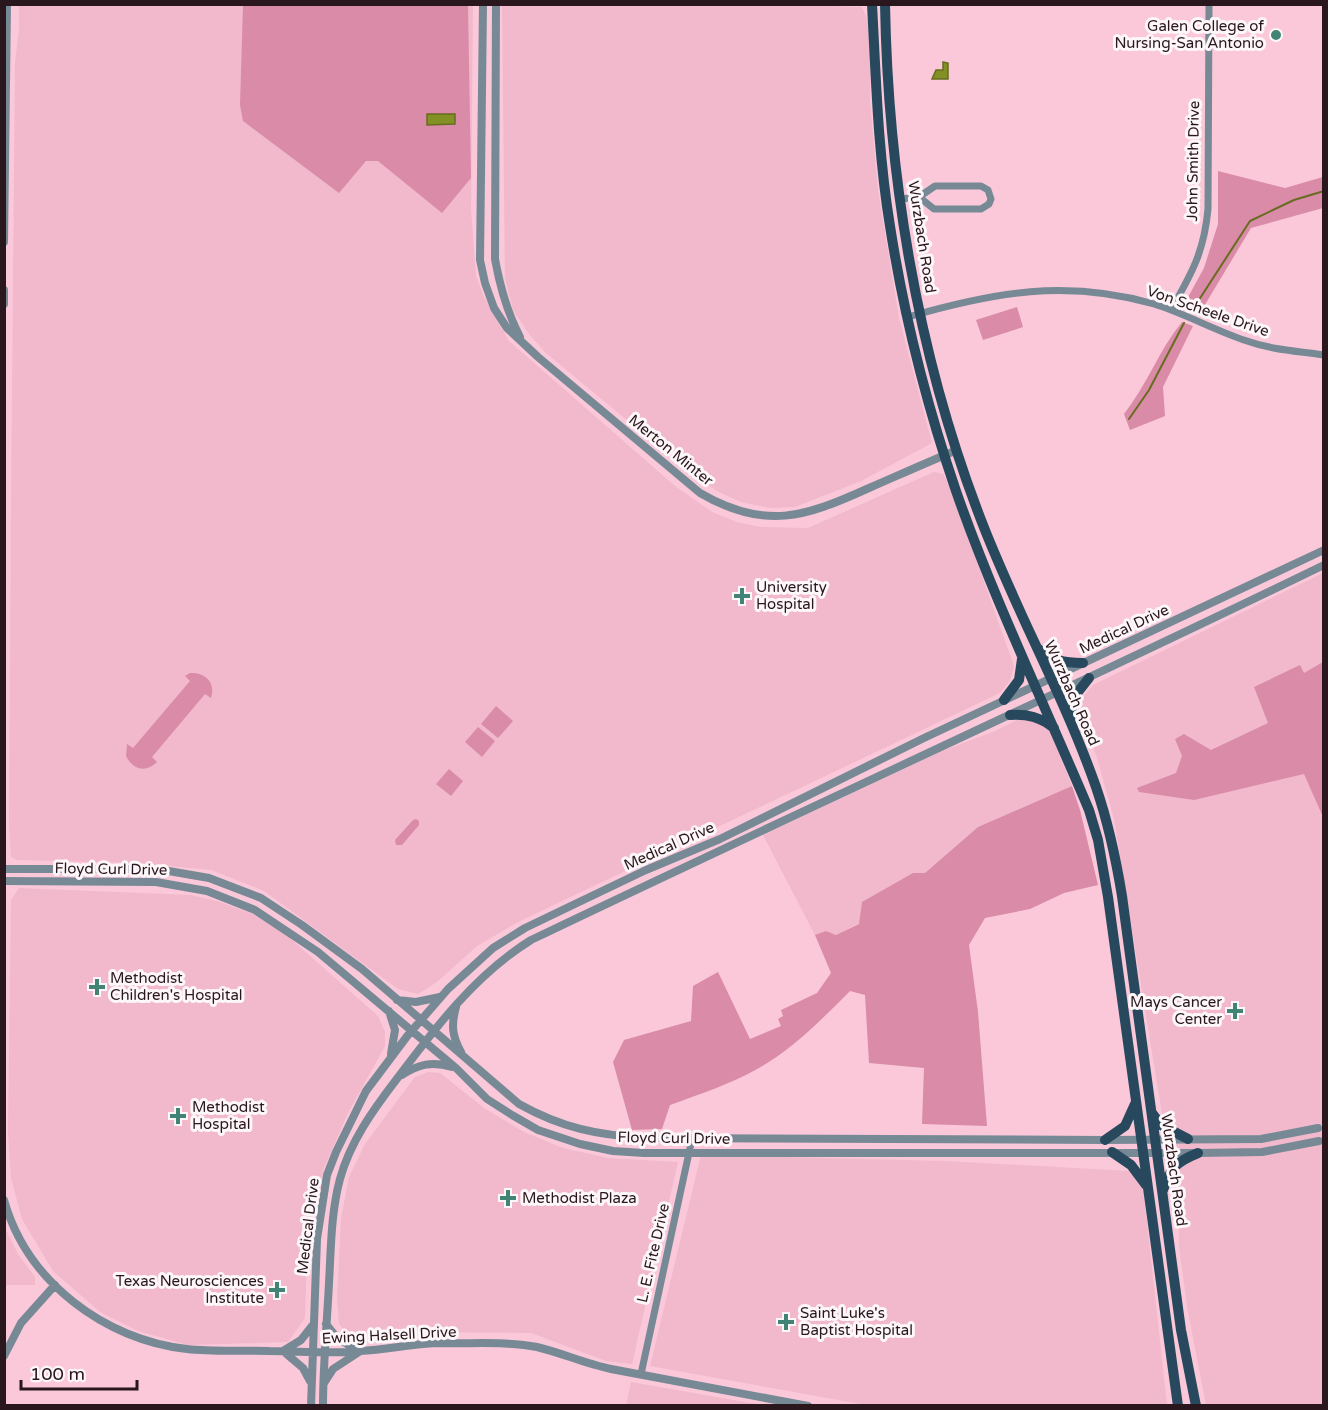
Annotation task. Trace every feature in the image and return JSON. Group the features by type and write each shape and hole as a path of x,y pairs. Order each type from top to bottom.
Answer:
{"main road":[{"name":"Wurzbach Road","path":"872,4 877,114 890,226 908,317 945,455 964,513 1002,613 1055,728 1089,810 1098,840 1108,897 1178,1406"},
{"name":"Wurzbach Road","path":"885,4 890,107 900,199 920,314 930,356 977,511 1070,722 1096,787 1112,841 1124,907 1181,1330 1196,1406"},
{"path":"1035,646 1051,659 1059,662 1083,663"},
{"path":"1004,700 1019,680 1022,659"},
{"path":"1070,722 1074,697 1089,678"},
{"path":"1010,715 1022,714 1037,717 1055,728"},
{"path":"1105,1140 1125,1126 1136,1101"},
{"path":"1150,1110 1161,1125 1188,1139"},
{"path":"1112,1152 1138,1172 1149,1190"},
{"path":"1161,1193 1175,1164 1198,1153"}],"street":[{"path":"4,242 7,4"},
{"name":"Merton Minter","path":"483,4 480,260 494,308 507,328 700,494 744,513 770,517 798,515 825,508 957,450"},
{"name":"Merton Minter","path":"496,4 495,259 499,286 509,317 524,343"},
{"name":"John Smith Drive","path":"1171,310 1199,257 1205,234 1208,208 1209,4"},
{"path":"900,199 919,197 935,186 981,186 988,190 991,199 981,209 934,209 919,197"},
{"path":"4,290 4,304"},
{"name":"Von Scheele Drive","path":"908,317 983,297 1016,292 1046,290 1088,292 1126,298 1171,310 1247,341 1278,349 1323,355"},
{"name":"Medical Drive","path":"311,1406 312,1325 317,1239 327,1175 336,1152 366,1091 411,1030 440,997 493,948 525,928 720,839 1035,685 1323,550"},
{"name":"Medical Drive","path":"323,1406 330,1241 340,1179 354,1143 365,1124 432,1031 514,950 610,902 1323,566"},
{"name":"Floyd Curl Drive","path":"4,868 157,869 184,872 261,898 362,969 519,1104 543,1118 596,1134 646,1138 1154,1140 1261,1139 1318,1128"},
{"name":"Floyd Curl Drive","path":"4,881 156,882 207,891 255,910 318,952 456,1068 487,1099 538,1130 593,1147 644,1153 1198,1153 1262,1152 1319,1141"},
{"path":"605,890 610,902"},
{"path":"397,1000 416,1002 440,997"},
{"path":"457,1004 452,1028 455,1042 464,1058"},
{"path":"389,1011 395,1035 390,1058"},
{"path":"397,1079 412,1069 430,1063 456,1068"},
{"path":"593,1147 596,1134"},
{"name":"L. E. Fite Drive","path":"641,1374 692,1138"},
{"name":"Ewing Halsell Drive","path":"4,1200 23,1244 55,1285 83,1310 101,1322 142,1340 185,1349 312,1352 359,1352 420,1344 518,1345 549,1350 596,1366 808,1406"},
{"path":"4,1356 21,1323 55,1285"},
{"path":"323,1384 333,1369 359,1352 338,1338 326,1324"},
{"path":"311,1384 303,1368 283,1351 301,1340 312,1325"}],"shaded area":[{"path":"740,4 862,7 870,26 870,101 878,190 899,318 932,443 861,481 795,507 770,508 741,502 717,491 692,474 546,353 529,334 513,310 505,278 502,5"},
{"path":"19,5 473,5 471,210 476,276 484,297 509,341 675,486 712,512 737,522 760,527 808,528 934,472 943,474 950,486 1014,666 1010,681 1000,693 518,922 477,946 437,982 418,994 398,989 264,891 211,870 137,863 17,860 11,857 9,824 15,63"},
{"path":"243,5 468,5 471,178 442,213 378,161 366,161 339,193 243,121 240,105"},
{"path":"943,62 948,63 948,79 932,79 936,70 943,70"},
{"path":"427,114 455,114 455,124 427,125"},
{"path":"1218,171 1285,188 1323,177 1323,208 1251,228 1203,308 1187,299 1204,268 1218,224"},
{"path":"1017,307 1023,327 983,340 976,320"},
{"path":"1182,322 1193,326 1163,387 1165,416 1130,430 1124,414 1140,391 1166,344"},
{"path":"1323,573 1323,1405 1206,1405 1188,1312 1179,1247 1179,1218 1114,819 1097,758 1080,712 1083,697 1093,685"},
{"path":"1323,662 1323,817 1304,774 1194,800 1139,792 1137,788 1176,773 1182,756 1175,739 1184,734 1211,750 1268,723 1254,687 1300,665 1304,673"},
{"path":"190,673 200,674 208,679 212,687 211,698 205,694 152,757 157,762 144,769 136,767 126,756 127,744 133,748 190,681 185,676"},
{"path":"496,706 513,721 498,738 481,724"},
{"path":"1030,718 1050,730 1072,786 978,827 925,873 913,873 859,923 836,935 826,931 815,935 763,835 940,752 1017,720"},
{"path":"478,727 495,741 482,757 465,742"},
{"path":"449,769 463,781 451,796 436,784"},
{"path":"1072,786 1098,885 1064,893 1030,909 985,918 969,945 978,1012 987,1126 922,1124 924,1068 869,1063 865,995 850,991 807,1032 772,1060 738,1079 670,1105 662,1129 632,1130 613,1062 624,1040 691,1021 693,986 718,972 750,1039 781,1026 778,1019 783,1016 781,1010 817,993 831,973 815,935 826,931 836,935 859,924 862,902 913,873 925,873 978,827"},
{"path":"416,819 419,825 402,845 396,845 395,840"},
{"name":"Methodist Hospital","path":"19,888 191,895 220,902 253,914 283,932 378,1016 385,1032 385,1046 348,1113 323,1170 307,1255 305,1318 288,1342 188,1345 138,1331 100,1312 53,1271 22,1219 11,1178 8,1133 11,900"},
{"name":"Methodist Plaza","path":"428,1072 440,1073 484,1108 524,1132 563,1148 608,1158 678,1162 632,1364 606,1361 531,1333 413,1332 371,1336 345,1332 339,1323 337,1298 341,1219 349,1177 365,1144 415,1077"},
{"path":"701,1155 946,1161 1129,1171 1143,1186 1167,1405 866,1405 650,1366"},
{"path":"4,1226 18,1254 35,1277 35,1285 5,1285"},
{"path":"631,1382 762,1405 626,1405"}],"waterway":[{"path":"1195,306 1250,221 1294,200 1324,191"},
{"path":"1129,419 1149,390 1184,323"}],"place":[{"name":"Galen College of Nursing-San Antonio","path":"1276,35"},
{"name":"University Hospital","path":"742,596"},
{"name":"Methodist Children's Hospital","path":"97,987"},
{"name":"Mays Cancer Center","path":"1235,1011"},
{"name":"Methodist Hospital","path":"178,1116"},
{"name":"Methodist Plaza","path":"508,1198"},
{"name":"Texas Neurosciences Institute","path":"277,1290"},
{"name":"Saint Luke's Baptist Hospital","path":"786,1322"}]}
